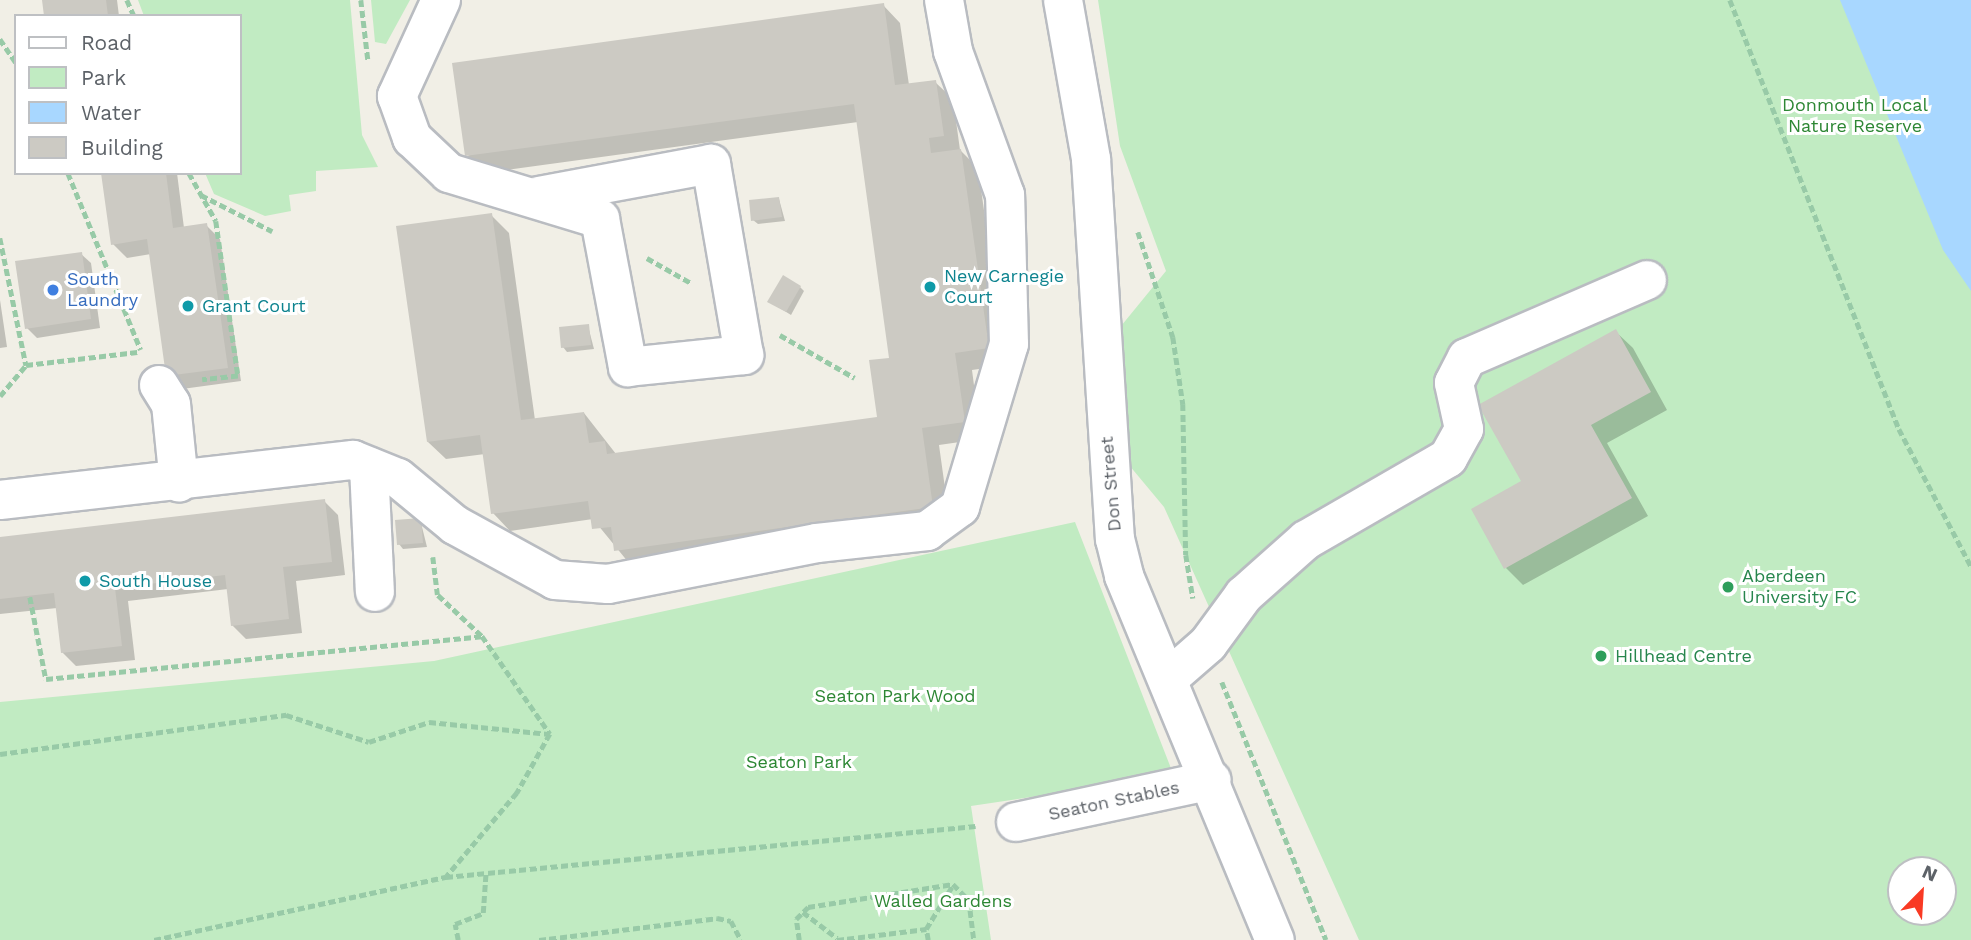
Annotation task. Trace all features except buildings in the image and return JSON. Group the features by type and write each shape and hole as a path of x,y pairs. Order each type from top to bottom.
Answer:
{"street":[{"path":"440,0 397,96 400,117 449,173 539,196 600,219 608,233 628,367 744,355 711,164 539,196"},
{"path":"0,500 179,482 353,460 427,496 455,525 555,580 608,584 817,544 927,531 960,507 1008,362 1009,244 1005,195 953,51 944,0"},
{"name":"Don Street","path":"1063,0 1091,159 1115,539 1275,940"},
{"path":"1169,678 1208,644 1244,595 1306,540 1448,458 1464,429 1454,383 1467,358 1647,280"},
{"path":"159,385 171,404 179,482"},
{"path":"369,467 375,592"},
{"name":"Seaton Stables","path":"1016,822 1212,780"}],"path":[{"path":"1730,0 1899,429 1971,566"},
{"path":"0,39 14,60"},
{"path":"69,175 142,351 159,385 238,376 216,222 190,175"},
{"path":"199,194 272,231"},
{"path":"1133,218 1172,337 1183,404 1186,555 1208,644 1326,940"},
{"path":"0,238 26,365"},
{"path":"0,396 26,365 142,351"},
{"path":"427,496 438,595 482,636 550,734"},
{"path":"30,597 46,679 482,636"},
{"path":"0,754 146,739 286,715 369,742 429,722 550,734"},
{"path":"446,877 517,793 550,734"},
{"path":"154,940 446,877 1016,822"},
{"path":"458,940 455,924 483,913 486,874"},
{"path":"799,940 796,919 803,912 953,884"},
{"path":"928,940 926,929 953,884"},
{"path":"953,884 969,900 974,940"},
{"path":"803,912 837,939 926,929"},
{"path":"539,940 717,918 731,921 741,940"}],"green space":[{"path":"138,0 350,0 362,135 378,167 316,171 316,191 289,195 291,211 265,216 214,194 206,175 242,175 242,14 143,14"},
{"path":"371,0 410,0 386,44 375,42"},
{"name":"Donmouth Local Nature Reserve","path":"1098,0 1971,0 1971,940 1359,940 1164,507 1124,459 1117,331 1166,271 1120,146"},
{"name":"Seaton Park","path":"1075,522 1174,776 971,806 991,940 0,940 0,702 434,661"}],"water":[{"path":"1840,0 1971,0 1971,291 1943,250"}],"place":[{"name":"New Carnegie Court","path":"930,287"},
{"name":"South Laundry","path":"53,290"},
{"name":"Grant Court","path":"188,306"},
{"name":"South House","path":"85,581"},
{"name":"Aberdeen University FC","path":"1728,587"},
{"name":"Hillhead Centre","path":"1601,656"}],"park label":[{"name":"Seaton Park Wood","path":"895,696"},
{"name":"Walled Gardens","path":"943,901"}]}
